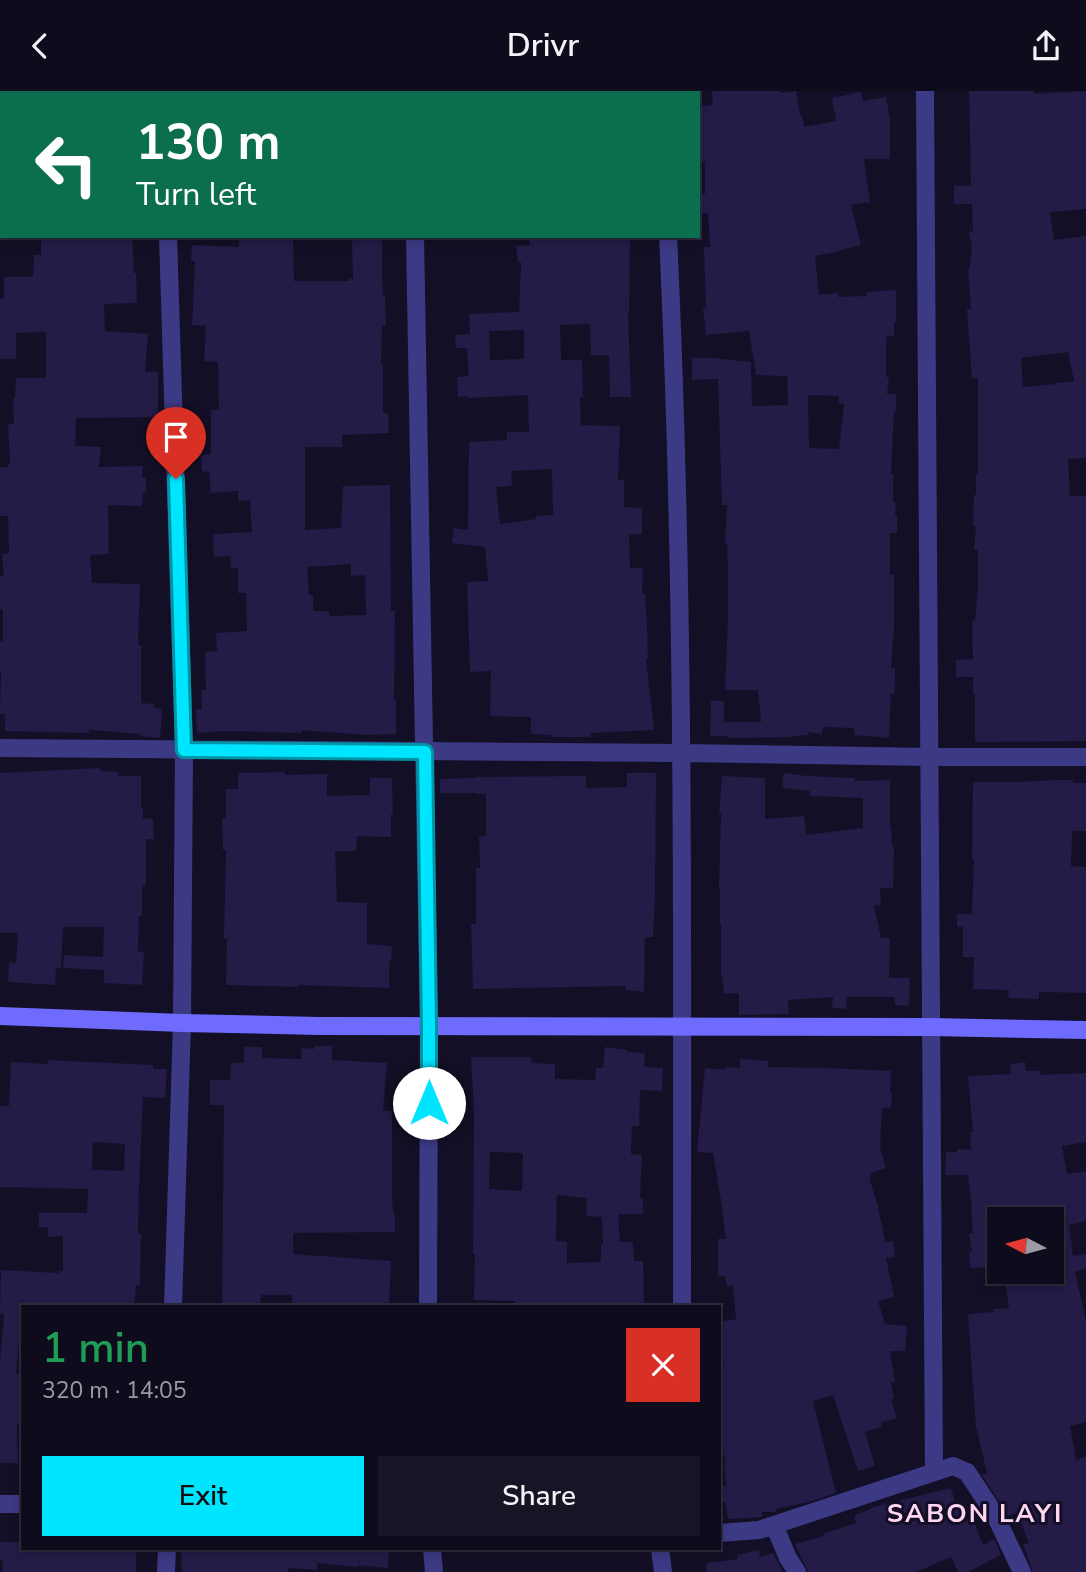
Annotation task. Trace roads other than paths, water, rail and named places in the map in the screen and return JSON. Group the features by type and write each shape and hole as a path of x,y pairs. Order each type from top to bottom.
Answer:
{"main road":[{"path":"0,1016 320,1026 931,1027 1086,1030"}],"street":[{"path":"925,91 934,1472"},
{"path":"168,238 184,750 182,1023 173,1305"},
{"path":"415,238 429,1026 428,1305"},
{"path":"668,238 673,332 682,753 682,1305"},
{"path":"0,748 1086,757"},
{"path":"721,1533 774,1525 953,1467 967,1472 994,1513 1022,1572"},
{"path":"0,1504 21,1504"},
{"path":"774,1525 797,1572"},
{"path":"166,1572 167,1550"},
{"path":"432,1550 434,1572"},
{"path":"660,1550 663,1572"}],"district":[{"name":"SABON LAYI","path":"975,1513"}]}
